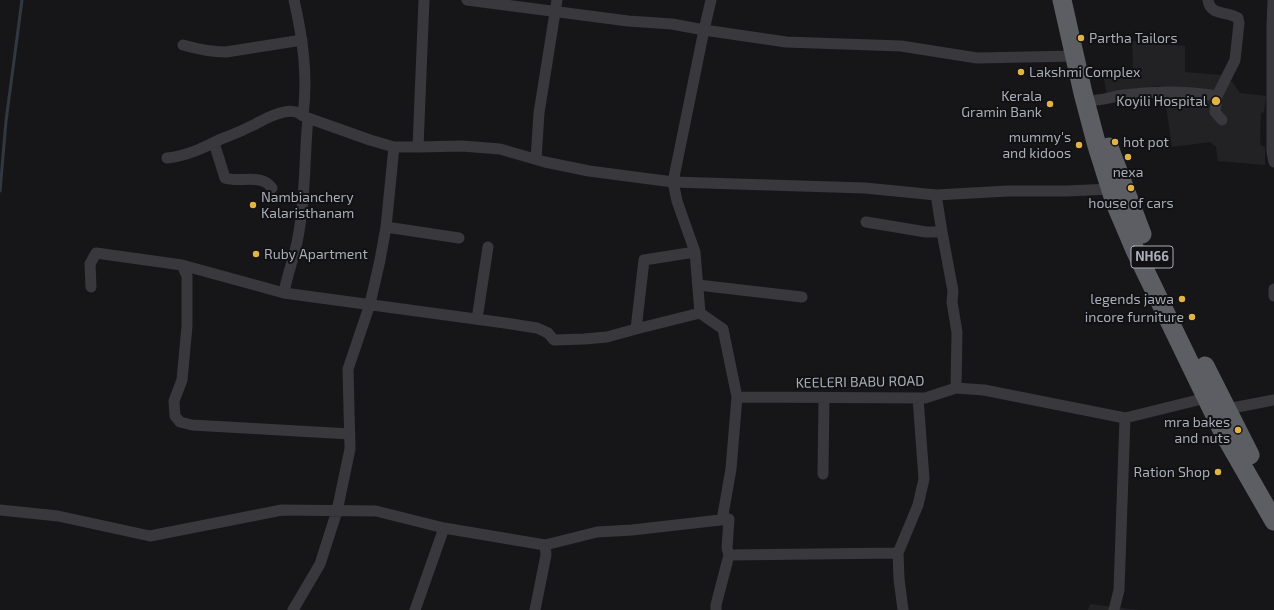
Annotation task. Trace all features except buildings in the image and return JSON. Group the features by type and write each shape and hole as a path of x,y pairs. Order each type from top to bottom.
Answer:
{"highway":[{"name":"NH66","path":"1062,0 1096,146 1115,203 1135,250 1274,498"},
{"name":"NH66","path":"1073,0 1083,53 1110,148 1136,222 1218,400 1224,434 1274,521"}],"street":[{"path":"284,293 298,237 306,162 305,58 294,0"},
{"path":"418,147 424,0"},
{"path":"467,0 628,21 672,24 786,42 901,46 977,58 1074,56"},
{"path":"536,159 539,113 556,0"},
{"path":"700,313 695,252 677,201 673,182 711,0"},
{"path":"1208,0 1209,7 1238,18 1239,23 1235,60 1216,96 1215,112 1222,120"},
{"path":"1274,0 1272,152 1274,162"},
{"path":"183,45 202,50 226,52 302,40"},
{"path":"1097,100 1123,95 1159,92 1195,93 1216,96"},
{"path":"166,158 180,157 192,153 232,136 277,114 288,111 296,111 305,117 394,147 462,146 500,149 589,171 673,182 865,188 936,194 1111,189"},
{"path":"214,143 225,178 231,180 262,180 272,188"},
{"path":"293,610 320,564 337,511 350,449 348,369 370,304 380,260 386,227 394,147"},
{"path":"936,194 953,291 952,302 957,332 956,388"},
{"path":"866,222 926,232 942,232"},
{"path":"386,227 459,238"},
{"path":"477,319 488,247"},
{"path":"636,328 644,260 695,252"},
{"path":"91,287 90,264 96,253 182,265 284,293 537,328 548,333 554,340 607,337 636,328 700,313 723,329 737,397 731,469 722,520"},
{"path":"182,265 187,276 188,319 182,380 174,401 175,416 180,422 192,425 350,434"},
{"path":"698,285 802,297"},
{"path":"1274,289 1274,296"},
{"name":"KEELERI BABU ROAD","path":"737,397 824,399 925,398 956,388 984,390 1125,418 1218,400 1274,400"},
{"path":"903,610 899,579 898,553 918,505 924,479 918,398"},
{"path":"823,474 824,399"},
{"path":"1114,610 1119,590 1125,418"},
{"path":"0,510 58,516 150,536 282,510 376,511 444,528 545,544 598,532 632,530 729,519 726,548 729,555 716,610"},
{"path":"415,610 444,528"},
{"path":"536,610 546,555 545,544"},
{"path":"729,555 898,553"}],"shaded area":[{"name":"Koyili Hospital","path":"1132,41 1185,46 1185,72 1222,75 1233,83 1240,93 1266,96 1264,112 1261,113 1260,145 1265,147 1265,165 1218,161 1216,147 1210,142 1172,147 1166,105 1167,88 1158,86 1107,95 1103,74 1133,70"},
{"path":"1090,604 1138,610 1088,610"}],"waterway":[{"path":"0,191 6,121 22,0"}],"place":[{"name":"Partha Tailors","path":"1081,38"},
{"name":"Lakshmi Complex","path":"1021,72"},
{"name":"Koyili Hospital","path":"1216,101"},
{"name":"Kerala Gramin Bank","path":"1050,104"},
{"name":"hot pot","path":"1115,142"},
{"name":"mummy's and kidoos","path":"1079,145"},
{"name":"nexa","path":"1128,157"},
{"name":"house of cars","path":"1131,188"},
{"name":"Nambianchery Kalaristhanam","path":"253,205"},
{"name":"Ruby Apartment","path":"256,254"},
{"name":"legends jawa","path":"1182,299"},
{"name":"incore furniture","path":"1192,317"},
{"name":"mra bakes and nuts","path":"1238,430"},
{"name":"Ration Shop","path":"1218,472"}]}
